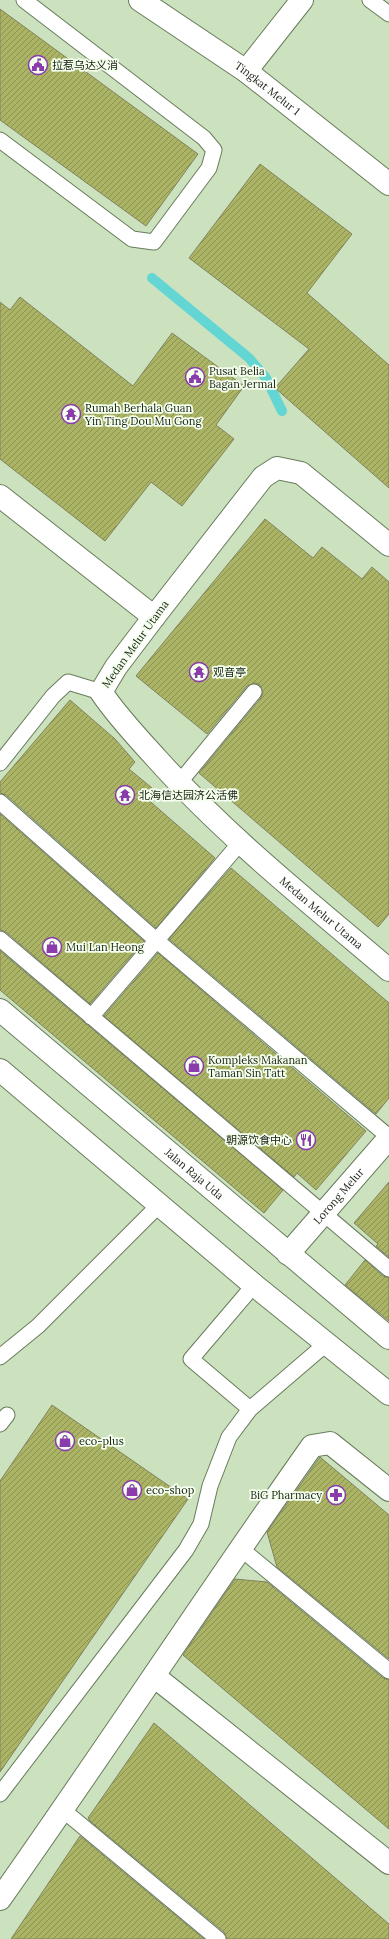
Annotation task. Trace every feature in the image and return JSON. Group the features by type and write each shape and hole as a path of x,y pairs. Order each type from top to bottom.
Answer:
{"street":[{"name":"Tingkat Melur 1","path":"140,0 246,71 389,184"},
{"path":"246,71 302,0"},
{"name":"Medan Melur Utama","path":"389,545 301,473 277,468 263,477 116,667 101,692 115,713 179,783 240,843 389,970"},
{"path":"0,496 154,617"},
{"name":"Jalan Raja Uda","path":"0,1010 389,1338"},
{"path":"0,1070 254,1285 327,1342 389,1394"},
{"name":"Lorong Melur","path":"288,1254 389,1138"},
{"path":"0,1899 154,1676 240,1548 312,1446 330,1443 389,1490"},
{"path":"154,1676 389,1864"}],"lane":[{"path":"0,140 132,239 154,242 210,168 214,150 204,138 24,0"},
{"path":"370,0 389,14"},
{"path":"0,764 53,696 68,682 101,692"},
{"path":"179,783 254,692"},
{"path":"0,802 156,940 389,1138"},
{"path":"91,1017 240,843"},
{"path":"0,938 389,1269"},
{"path":"0,1357 38,1326 159,1205"},
{"path":"250,1409 191,1359 254,1285"},
{"path":"0,1794 186,1550 201,1524 210,1486 229,1438 250,1409 327,1342"},
{"path":"240,1548 389,1671"},
{"path":"62,1810 218,1939"}],"building":[{"name":"拉惹乌达义消","path":"0,9 198,154 146,226 0,120"},
{"path":"260,164 352,234 307,293 389,365 389,488 275,388 309,349 189,258"},
{"name":"Rumah Berhala Guan Yin Ting Dou Mu Gong","path":"20,297 133,386 172,333 244,386 216,425 234,439 182,506 151,482 105,541 0,459 0,302 10,310"},
{"path":"265,519 313,558 322,547 362,579 372,567 389,582 389,914 378,927 199,773 261,698 263,693 260,685 255,683 247,686 207,734 136,676"},
{"path":"70,700 115,739 135,762 129,769 152,788 145,797 215,858 156,928 6,795 0,793 0,782"},
{"path":"0,814 144,941 90,1004 6,932 0,930"},
{"path":"231,868 389,1003 389,1098 376,1114 169,939"},
{"path":"0,951 283,1190 264,1213 0,990"},
{"path":"158,953 366,1131 316,1190 297,1173 294,1177 104,1016"},
{"path":"389,1182 389,1257 376,1246 378,1244 354,1223"},
{"path":"365,1260 383,1276 389,1278 389,1321 345,1285"},
{"path":"52,1405 188,1499 0,1772 0,1481"},
{"path":"320,1457 389,1515 389,1659 277,1567 267,1532"},
{"path":"235,1579 267,1582 383,1678 389,1680 389,1829 183,1655"},
{"path":"154,1723 389,1924 389,1939 227,1939 224,1932 90,1821 88,1818"},
{"path":"80,1836 204,1939 11,1939"}],"waterway":[{"path":"152,278 249,358 266,378 282,411"}],"place":[{"name":"拉惹乌达义消","path":"38,65"},
{"name":"Pusat Belia Bagan Jermal","path":"195,377"},
{"name":"Rumah Berhala Guan Yin Ting Dou Mu Gong","path":"71,414"},
{"name":"观音亭","path":"199,672"},
{"name":"北海信达园济公活佛","path":"125,795"},
{"name":"Mui Lan Heong","path":"52,947"},
{"name":"Kompleks Makanan Taman Sin Tatt","path":"194,1066"},
{"name":"朝源饮食中心","path":"306,1140"},
{"name":"eco-plus","path":"65,1441"},
{"name":"eco-shop","path":"132,1490"},
{"name":"BiG Pharmacy","path":"336,1495"}]}
